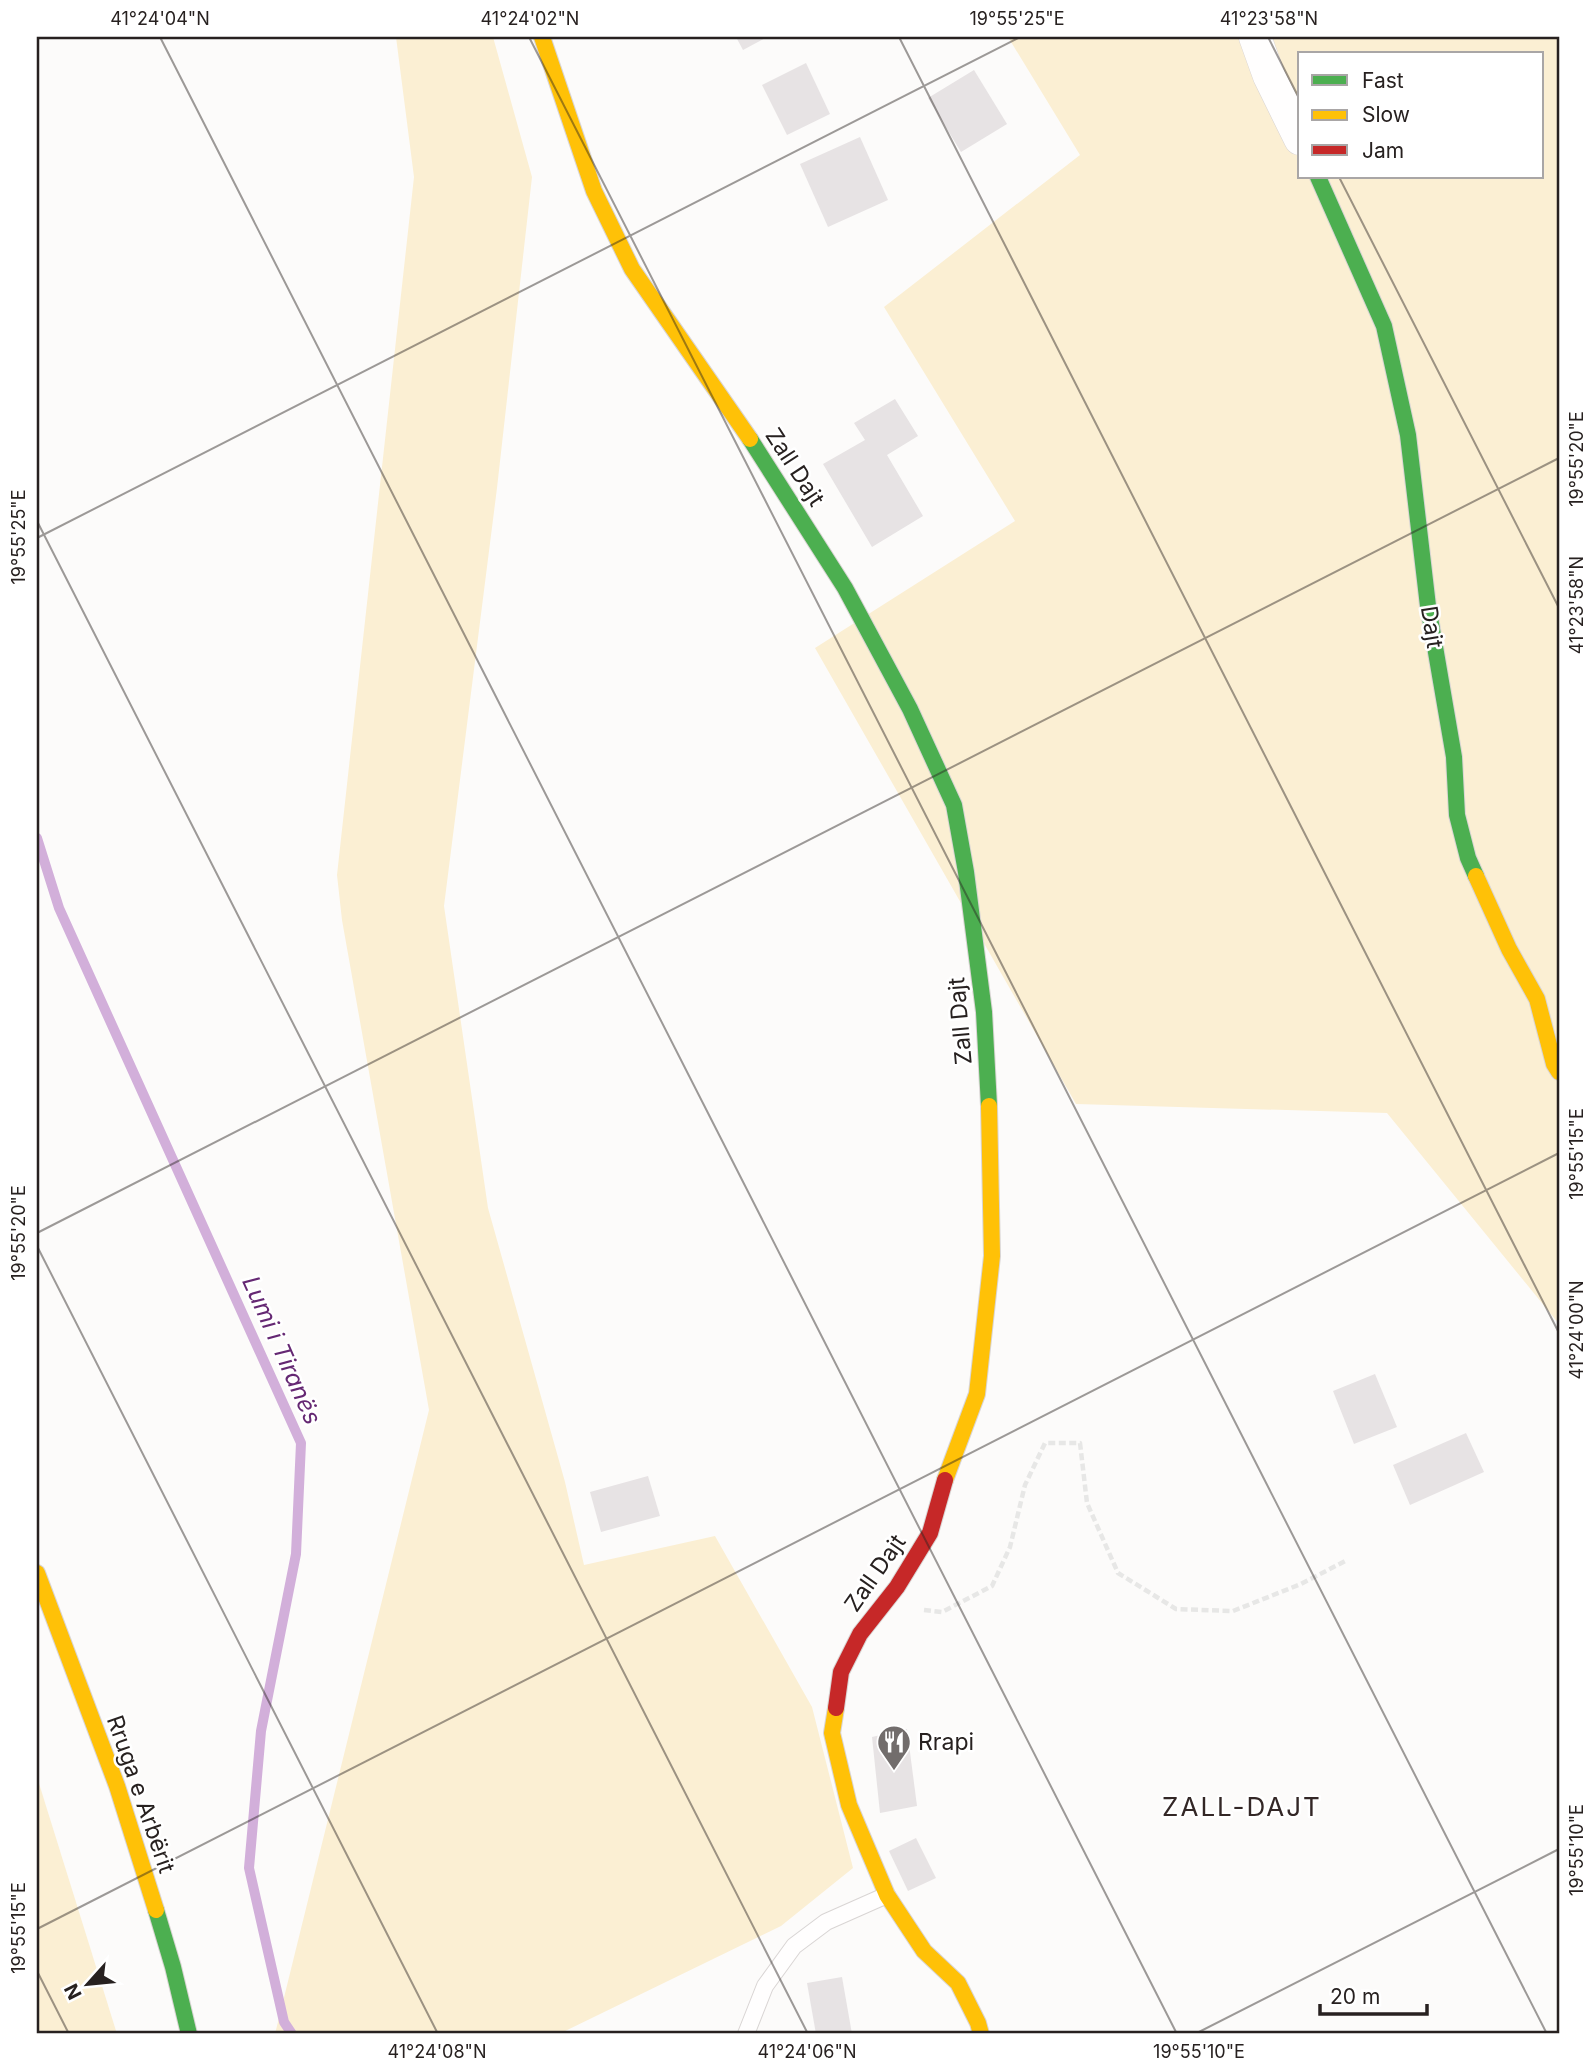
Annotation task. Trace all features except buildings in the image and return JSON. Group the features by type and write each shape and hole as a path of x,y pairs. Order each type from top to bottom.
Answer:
{"street":[{"name":"Zall Dajt","path":"542,37 594,191 632,269 765,460 845,587 910,709 954,805 966,872 984,1012 991,1138 992,1256 977,1394 948,1471 930,1533 897,1587 860,1634 841,1672 832,1733 849,1805 887,1895 924,1951 958,1983 981,2034"},
{"path":"1255,37 1269,76 1298,135"},
{"name":"Dajt","path":"1318,178 1384,326 1408,435 1428,606 1454,757 1457,816 1468,858 1509,949 1537,999 1554,1064 1559,1072"},
{"name":"Rruga e Arbërit","path":"37,1573 117,1786 173,1967 189,2034"}],"lane":[{"path":"746,2034 765,1986 794,1946 826,1922 887,1895"}],"path":[{"path":"881,1607 942,1612 992,1586 1010,1547 1025,1485 1045,1443 1080,1443 1087,1503 1118,1573 1176,1609 1233,1611 1301,1584 1347,1560"}],"shaded area":[{"path":"396,37 493,37 532,177 497,488 444,906 488,1208 565,1482 584,1565 715,1536 812,1707 853,1868 781,1926 559,2034 275,2034 429,1410 342,920 337,875 414,177"},
{"path":"1008,37 1559,37 1559,1324 1387,1113 1076,1104 815,648 1015,521 884,307 1080,155"},
{"path":"37,1777 117,2034 37,2034"}],"waterway":[{"name":"Lumi i Tiranës","path":"37,838 59,908 301,1443 296,1554 261,1731 249,1868 284,2022 292,2034"}],"traffic: fast":[{"path":"1318,178 1384,326 1408,435 1428,606 1454,757 1457,815 1468,858 1476,876"},
{"path":"750,439 845,588 910,709 954,805 966,872 984,1012 989,1106"},
{"path":"156,1910 189,2034"}],"traffic: slow":[{"path":"542,37 594,191 632,269 750,439"},
{"path":"1476,876 1509,949 1537,999 1554,1064 1559,1072"},
{"path":"945,1480 977,1394 992,1256 989,1106"},
{"path":"37,1573 117,1786 156,1910"},
{"path":"836,1708 832,1733 849,1805 887,1895 924,1951 958,1983 981,2034"}],"traffic: jam":[{"path":"836,1708 841,1672 860,1634 897,1587 930,1533 945,1480"}],"place":[{"name":"Rrapi","path":"894,1772"}],"district":[{"name":"ZALL-DAJT","path":"1242,1806"}]}
